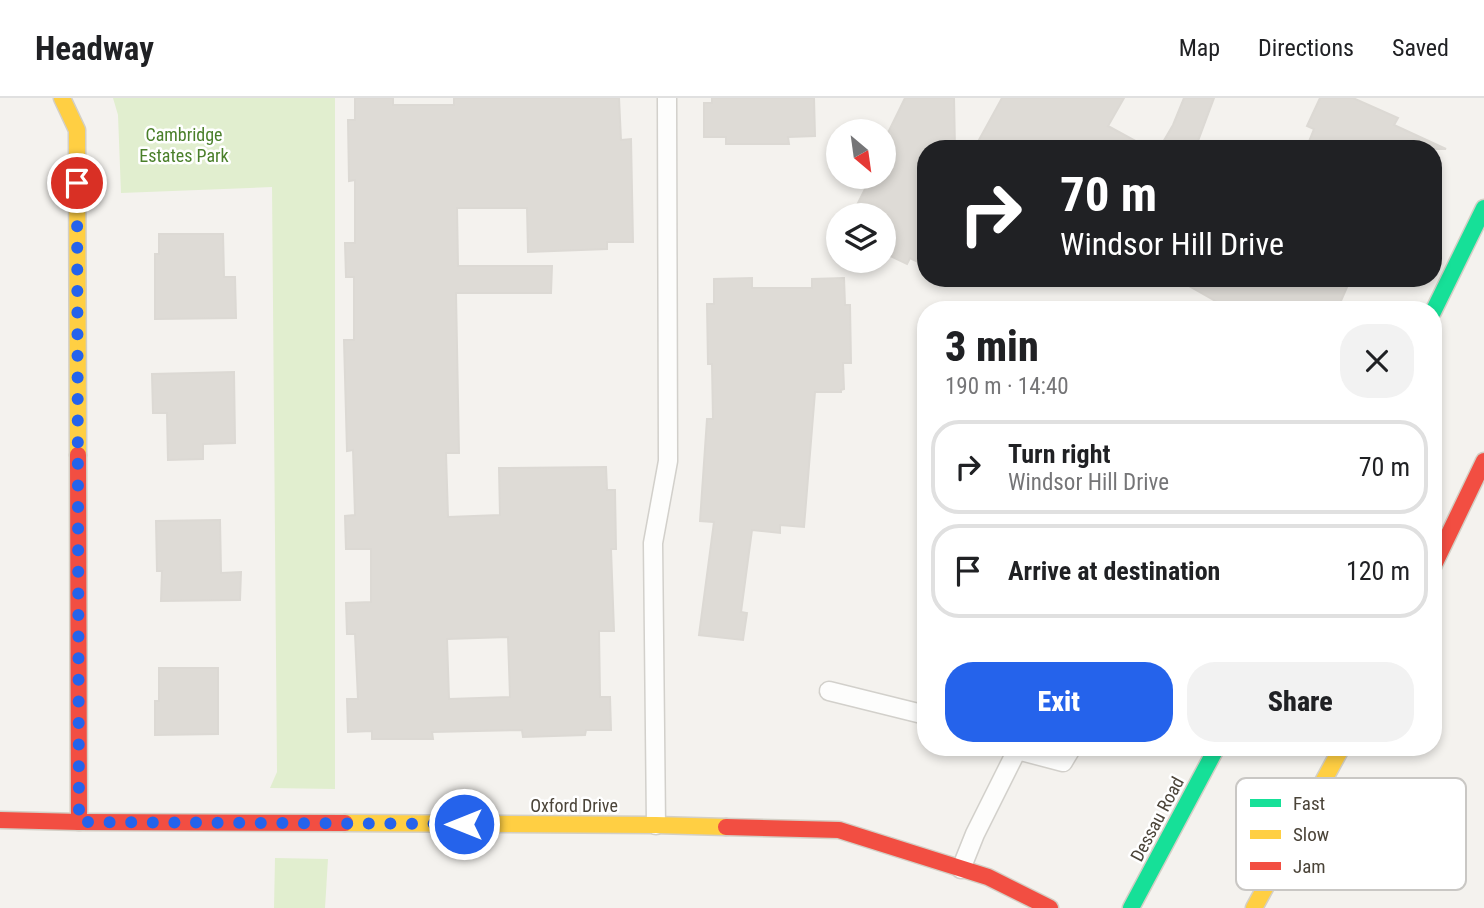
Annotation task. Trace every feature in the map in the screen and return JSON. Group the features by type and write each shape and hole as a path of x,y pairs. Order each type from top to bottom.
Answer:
{"street":[{"path":"62,98 77,130 79,822"},
{"path":"1438,301 1484,208"},
{"path":"1442,548 1484,461"},
{"name":"Dessau Road","path":"1131,908 1212,756"},
{"path":"1325,778 1337,756"},
{"name":"Oxford Drive","path":"0,820 656,825 839,831 988,877 1050,908"},
{"path":"1254,908 1264,890"}],"lane":[{"path":"656,825 653,544 668,461 667,98"},
{"path":"829,691 917,713"},
{"path":"961,869 1010,756"},
{"path":"1040,756 1063,762 1067,756"}],"green space":[{"name":"Cambridge Estates Park","path":"113,98 335,98 335,789 270,788 277,772 272,187 121,193 118,115"},
{"path":"275,858 328,859 325,908 274,908"}],"building":[{"path":"355,98 393,98 393,105 454,105 454,98 619,98 621,140 631,139 633,242 607,242 607,249 528,252 527,208 457,208 458,266 552,266 551,293 456,293 459,453 446,453 448,517 500,515 499,468 606,467 607,490 615,490 616,549 611,549 614,631 599,631 600,697 610,697 611,730 586,730 585,735 523,737 522,730 432,732 433,739 372,739 372,731 348,732 347,699 358,699 355,634 347,634 346,603 371,602 371,549 346,549 345,516 355,515 353,450 347,451 344,340 354,340 354,277 346,277 345,243 355,243 355,180 349,181 348,120 355,120","holes":["508,637 510,697 449,699 447,639"]},
{"path":"712,98 814,98 815,136 788,137 789,144 726,144 726,137 704,137 704,103 712,103"},
{"path":"905,98 954,98 955,140 917,140 917,262 910,258 907,264 896,259 896,203 858,203 865,189 896,189 895,119"},
{"path":"1002,98 1124,98 1108,126 1134,140 979,140"},
{"path":"1184,98 1214,98 1198,140 1164,140"},
{"path":"1320,98 1353,98 1398,118 1394,125 1426,140 1310,140 1314,129 1307,126"},
{"path":"159,234 223,234 224,277 235,277 236,318 155,319 155,254 159,254"},
{"path":"752,278 752,288 812,288 812,279 844,278 845,305 850,305 851,363 843,363 844,389 841,392 815,392 804,527 780,525 780,533 752,530 741,612 747,613 743,640 699,635 714,522 700,521 707,419 713,419 712,364 708,364 707,304 714,304 714,279"},
{"path":"1191,287 1347,287 1341,301 1215,301"},
{"path":"234,372 235,443 203,444 203,459 168,460 167,413 153,413 152,374"},
{"path":"220,520 221,573 241,572 240,600 161,601 162,571 157,571 156,521"},
{"path":"159,668 218,668 218,734 155,735"}],"traffic: fast":[{"path":"1438,301 1484,208"},
{"path":"1131,908 1212,756"}],"traffic: slow":[{"path":"62,98 77,130 78,455"},
{"path":"1325,778 1337,756"},
{"path":"345,823 726,827"},
{"path":"1254,908 1264,890"}],"traffic: jam":[{"path":"78,455 79,822"},
{"path":"1442,548 1484,461"},
{"path":"0,820 345,823"},
{"path":"726,827 839,830 988,877 1050,908"}],"route":[{"path":"77,183 79,822 464,824"}]}
